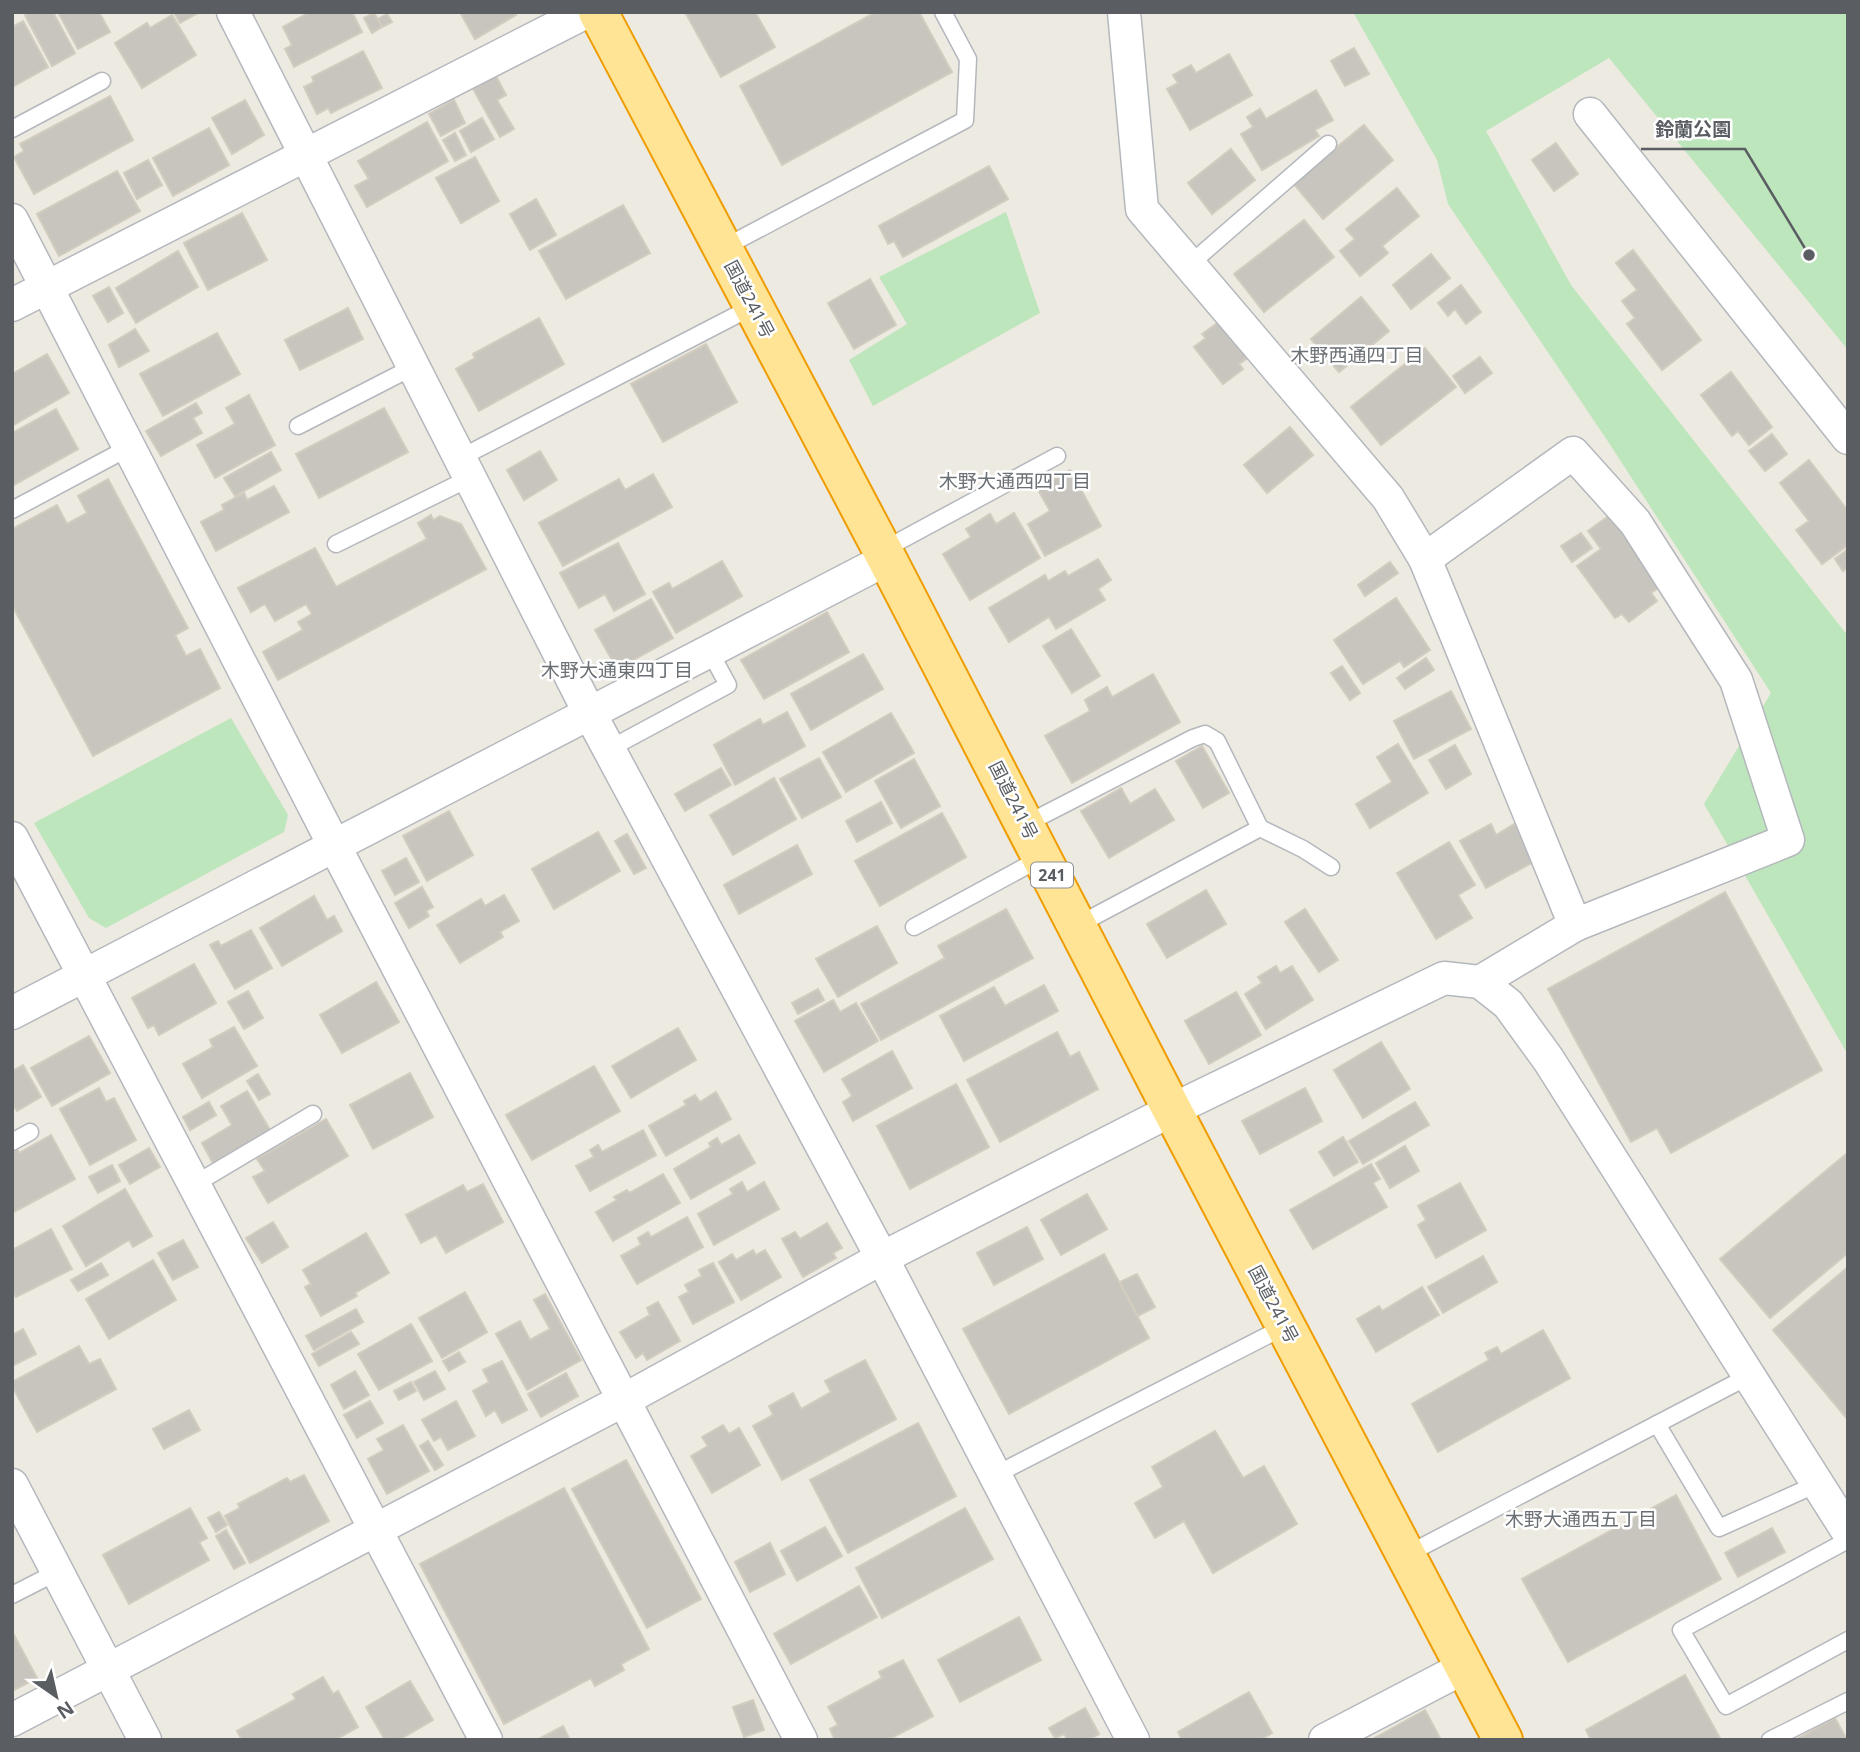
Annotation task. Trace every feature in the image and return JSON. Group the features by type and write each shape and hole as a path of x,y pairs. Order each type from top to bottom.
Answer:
{"highway":[{"name":"国道241号","path":"598,12 885,554 1172,1110 1503,1740"}],"street":[{"path":"233,12 589,712 882,1258 1133,1740"},
{"path":"12,305 586,12"},
{"path":"1124,12 1142,209 1388,498 1425,559 1575,925"},
{"path":"1590,114 1848,438"},
{"path":"12,220 334,845 801,1740"},
{"path":"1425,559 1573,453 1635,522 1736,680 1788,840 1575,925 1480,982"},
{"path":"12,1013 709,650 885,554"},
{"path":"12,838 486,1740"},
{"path":"12,1720 624,1400 882,1258 1172,1110 1444,978 1480,982 1508,1004 1548,1059 1848,1532"},
{"path":"12,1485 145,1740"},
{"path":"1325,1740 1465,1667"}],"lane":[{"path":"723,248 965,120 968,59 943,12"},
{"path":"12,129 102,80"},
{"path":"1189,265 1328,144"},
{"path":"336,544 465,468 754,306"},
{"path":"298,426 413,367"},
{"path":"12,510 130,447"},
{"path":"885,554 1057,456"},
{"path":"609,749 728,685 709,650"},
{"path":"1026,824 1193,737 1205,734 1217,741 1260,828 1303,849 1331,867"},
{"path":"1078,925 1260,828"},
{"path":"914,927 1043,857"},
{"path":"195,1184 313,1114"},
{"path":"12,1142 30,1132"},
{"path":"995,1475 1286,1326"},
{"path":"1406,1555 1749,1376"},
{"path":"1657,1424 1719,1528 1817,1484"},
{"path":"1848,1540 1681,1630 1726,1706 1848,1640"},
{"path":"12,1595 57,1572"},
{"path":"1770,1740 1848,1701"}],"green space":[{"path":"1353,12 1848,12 1848,350 1609,58 1486,131 1571,285 1848,636 1848,1055 1704,804 1771,693 1607,440 1448,204 1437,160"},
{"path":"1006,212 1040,313 873,406 849,360 907,324 879,277"},
{"path":"231,718 288,815 284,832 106,928 89,918 34,823"}],"building":[{"path":"30,12 53,12 75,53 52,66 25,15"},
{"path":"58,12 99,12 110,32 78,49"},
{"path":"174,12 198,12 198,13 180,23"},
{"path":"310,12 352,12 362,32 294,67 285,49 292,45 283,27"},
{"path":"460,12 514,12 516,15 475,39"},
{"path":"685,12 755,12 775,47 721,77"},
{"path":"876,12 919,12 952,72 782,165 740,86"},
{"path":"374,13 382,27 372,33 364,18"},
{"path":"387,14 392,22 382,27 378,19"},
{"path":"172,15 196,55 142,88 115,43 147,23 150,28"},
{"path":"23,21 48,67 12,87 12,27"},
{"path":"1354,48 1369,74 1345,86 1331,61"},
{"path":"363,51 382,88 331,113 328,108 317,114 304,87 314,82 312,77"},
{"path":"1229,54 1252,95 1190,130 1167,89 1178,83 1173,75 1191,65 1196,73"},
{"path":"496,76 506,95 497,100 514,129 500,137 473,89"},
{"path":"1316,90 1333,120 1315,130 1319,136 1262,170 1241,134 1253,127 1247,117 1260,109 1266,119"},
{"path":"110,96 133,140 34,194 14,157 24,151 20,144"},
{"path":"245,100 264,135 232,154 212,118"},
{"path":"454,100 465,123 441,136 429,114"},
{"path":"482,118 494,139 471,152 460,131"},
{"path":"427,122 448,161 367,207 355,186 369,179 358,161"},
{"path":"1364,125 1393,160 1323,219 1293,183"},
{"path":"209,128 229,165 173,196 153,158"},
{"path":"455,133 466,155 455,161 443,140"},
{"path":"1556,143 1578,174 1554,191 1532,160"},
{"path":"1231,149 1255,180 1212,214 1188,183"},
{"path":"475,157 499,201 461,223 436,178"},
{"path":"148,160 162,185 137,199 124,173"},
{"path":"989,166 1008,199 903,257 894,241 888,244 879,226"},
{"path":"117,171 140,211 59,256 37,214"},
{"path":"1397,188 1419,216 1382,246 1388,253 1360,276 1340,251 1355,239 1346,229"},
{"path":"536,199 556,235 530,250 510,214"},
{"path":"623,205 650,253 566,299 539,251"},
{"path":"242,213 267,260 208,290 184,243"},
{"path":"1304,220 1334,257 1264,312 1234,274"},
{"path":"1633,250 1701,340 1662,370 1627,324 1635,318 1622,301 1637,290 1616,263"},
{"path":"178,251 198,287 136,323 116,288"},
{"path":"1431,254 1450,278 1411,309 1393,285"},
{"path":"870,279 896,325 854,349 828,303"},
{"path":"1461,285 1481,312 1466,324 1455,309 1448,316 1438,303"},
{"path":"109,287 123,313 108,322 93,296"},
{"path":"1361,297 1389,331 1339,372 1311,339"},
{"path":"348,308 363,339 300,370 285,340"},
{"path":"539,318 564,364 479,411 456,369 475,358 473,354"},
{"path":"1220,321 1249,357 1239,364 1243,369 1223,384 1194,347 1206,338 1202,334"},
{"path":"135,329 149,351 119,367 109,345"},
{"path":"217,333 240,374 163,416 140,374"},
{"path":"706,344 737,402 663,442 631,384"},
{"path":"1425,348 1456,387 1381,445 1351,407"},
{"path":"47,354 69,393 12,426 12,374"},
{"path":"1480,357 1492,373 1465,393 1453,376"},
{"path":"1731,372 1772,427 1749,445 1738,431 1732,436 1701,395"},
{"path":"249,395 275,445 215,478 197,445 235,424 226,408"},
{"path":"196,403 202,413 193,418 202,433 161,456 146,431"},
{"path":"384,408 408,452 319,498 296,454"},
{"path":"56,409 78,449 12,486 12,433"},
{"path":"1290,427 1313,455 1267,493 1244,465"},
{"path":"1772,434 1787,454 1765,471 1749,451"},
{"path":"540,451 557,480 524,500 507,470"},
{"path":"271,452 281,470 235,496 224,478"},
{"path":"1809,460 1848,511 1848,545 1822,564 1796,530 1809,521 1780,483"},
{"path":"1070,470 1101,526 1045,556 1028,524 1050,511 1037,488"},
{"path":"653,474 672,507 563,566 539,523 619,479 625,490"},
{"path":"108,479 188,628 175,635 186,656 200,649 220,688 93,756 12,605 12,529 57,505 67,524 87,513 78,496"},
{"path":"274,486 289,512 216,551 201,522 224,510 222,505 244,493 247,500"},
{"path":"1014,513 1040,558 970,600 943,554 971,537 966,529 990,514 996,524"},
{"path":"431,515 433,520 440,516 461,524 486,569 278,680 263,652 303,630 298,622 312,614 306,604 275,621 265,604 251,612 238,588 315,548 336,587 427,539 418,523"},
{"path":"1610,515 1661,586 1651,593 1657,601 1629,622 1622,614 1615,618 1577,566 1601,549 1588,531"},
{"path":"1581,533 1592,548 1572,562 1561,546"},
{"path":"618,543 645,594 614,611 605,594 579,608 560,573"},
{"path":"1848,549 1848,567 1843,571 1835,559"},
{"path":"1098,559 1111,580 1098,589 1105,600 1056,629 1049,617 1009,642 989,608 1045,575 1048,581 1065,571 1068,576"},
{"path":"722,561 742,596 676,633 653,592 669,583 672,589"},
{"path":"1390,562 1398,573 1365,596 1358,585"},
{"path":"1396,598 1430,650 1404,667 1400,661 1363,684 1334,640"},
{"path":"651,599 673,638 617,669 595,630"},
{"path":"827,612 849,652 764,699 741,660"},
{"path":"1071,629 1100,676 1072,693 1043,646"},
{"path":"863,654 883,689 811,730 791,694"},
{"path":"1426,658 1434,670 1405,689 1397,678"},
{"path":"1342,666 1360,693 1350,700 1331,673"},
{"path":"1153,674 1180,722 1072,783 1045,736 1090,711 1085,700 1107,687 1112,697"},
{"path":"1451,691 1471,729 1414,759 1394,721"},
{"path":"787,712 805,746 735,785 714,745 760,719 763,725"},
{"path":"891,713 914,753 846,792 823,752"},
{"path":"1398,744 1428,793 1370,828 1356,804 1392,782 1377,757"},
{"path":"1455,745 1471,774 1446,789 1429,760"},
{"path":"1202,746 1229,793 1203,808 1176,761"},
{"path":"819,758 841,797 802,818 780,779"},
{"path":"914,759 940,806 901,828 875,781"},
{"path":"721,768 731,785 685,811 675,794"},
{"path":"774,778 796,819 733,855 710,815"},
{"path":"1121,788 1130,804 1155,789 1174,820 1109,858 1081,811"},
{"path":"881,802 892,823 857,842 846,821"},
{"path":"449,811 473,855 427,881 403,836"},
{"path":"942,813 966,857 880,906 855,861"},
{"path":"1516,823 1537,860 1486,888 1460,841 1491,824 1496,835"},
{"path":"598,832 620,871 554,909 532,869"},
{"path":"627,834 646,868 634,874 615,841"},
{"path":"1449,842 1475,885 1458,895 1472,918 1436,939 1397,873"},
{"path":"797,845 812,874 739,914 724,885"},
{"path":"406,858 419,882 395,895 382,871"},
{"path":"422,887 433,907 426,911 429,916 409,928 395,903"},
{"path":"1206,890 1226,924 1167,958 1147,924"},
{"path":"1725,892 1822,1070 1671,1153 1657,1128 1631,1142 1548,989"},
{"path":"504,895 519,921 500,932 503,937 460,963 437,925 481,899 485,906"},
{"path":"314,896 327,920 334,916 342,931 282,966 260,928"},
{"path":"1006,909 1033,958 881,1040 861,1004 945,958 938,946"},
{"path":"1305,909 1338,960 1319,972 1285,922"},
{"path":"877,926 897,963 838,997 816,959"},
{"path":"251,930 272,968 235,989 210,945 218,941 221,946"},
{"path":"194,964 216,1003 159,1035 154,1025 148,1028 132,998"},
{"path":"1276,966 1280,973 1292,966 1313,1000 1266,1029 1245,994 1262,983 1258,977"},
{"path":"376,982 399,1022 342,1053 320,1015"},
{"path":"1044,985 1058,1011 964,1061 940,1016 994,987 1005,1006"},
{"path":"818,989 824,1000 798,1014 792,1003"},
{"path":"248,991 263,1018 244,1029 228,1002"},
{"path":"1236,992 1261,1035 1209,1064 1185,1021"},
{"path":"833,1000 840,1012 856,1003 878,1041 824,1072 795,1021"},
{"path":"234,1027 257,1066 202,1098 183,1064 213,1047 210,1040"},
{"path":"678,1028 696,1060 631,1098 612,1066"},
{"path":"1057,1032 1070,1057 1079,1052 1098,1089 1000,1142 967,1080"},
{"path":"89,1036 110,1073 52,1106 31,1068"},
{"path":"1381,1042 1410,1089 1363,1118 1334,1070"},
{"path":"892,1051 912,1088 853,1121 843,1102 852,1096 842,1079"},
{"path":"23,1065 41,1097 17,1111 12,1104 12,1071"},
{"path":"594,1066 620,1111 532,1160 506,1115"},
{"path":"410,1073 433,1117 373,1149 350,1105"},
{"path":"258,1074 270,1094 259,1100 247,1081"},
{"path":"956,1084 989,1147 910,1189 877,1126"},
{"path":"99,1088 106,1102 114,1098 136,1140 90,1165 60,1109"},
{"path":"1305,1088 1322,1121 1260,1154 1242,1121"},
{"path":"247,1091 270,1130 213,1163 202,1143 232,1125 221,1106"},
{"path":"716,1092 731,1119 666,1156 649,1126 686,1105 684,1101 695,1095 700,1102"},
{"path":"209,1102 216,1115 190,1130 183,1117"},
{"path":"1415,1102 1429,1125 1363,1164 1349,1141"},
{"path":"326,1119 348,1156 268,1203 253,1177 265,1171 257,1159"},
{"path":"643,1130 656,1155 590,1191 576,1166 594,1157 590,1150 598,1145 602,1152"},
{"path":"51,1135 75,1179 12,1213 12,1149 16,1147 19,1153"},
{"path":"739,1135 755,1163 691,1199 674,1169 711,1147 709,1143 717,1138 721,1145"},
{"path":"1343,1137 1358,1162 1334,1176 1319,1152"},
{"path":"1405,1146 1419,1171 1390,1188 1376,1163"},
{"path":"149,1148 160,1167 130,1184 119,1165"},
{"path":"1846,1154 1848,1253 1770,1318 1720,1259"},
{"path":"1371,1164 1380,1179 1373,1183 1387,1207 1313,1249 1290,1210"},
{"path":"112,1165 120,1181 98,1193 89,1177"},
{"path":"663,1174 680,1203 613,1241 596,1212 617,1200 614,1197 627,1190 629,1193"},
{"path":"742,1182 747,1192 764,1182 779,1209 714,1245 698,1214 733,1194 730,1189"},
{"path":"1460,1183 1486,1230 1436,1258 1418,1225 1426,1220 1418,1206"},
{"path":"483,1184 503,1222 446,1253 436,1235 421,1243 406,1215 463,1185 467,1192"},
{"path":"125,1189 152,1236 133,1247 129,1240 86,1266 63,1226"},
{"path":"1087,1194 1107,1229 1061,1255 1041,1220"},
{"path":"687,1217 703,1247 637,1284 621,1256 641,1245 638,1238 648,1232 651,1237"},
{"path":"273,1222 288,1247 262,1263 246,1238"},
{"path":"827,1223 842,1248 833,1253 836,1258 803,1277 782,1239 795,1232 800,1239"},
{"path":"1027,1227 1043,1259 994,1285 977,1253"},
{"path":"51,1229 72,1269 16,1297 12,1289 12,1250"},
{"path":"366,1233 389,1273 355,1293 357,1296 321,1316 305,1287 311,1284 303,1270"},
{"path":"183,1240 198,1267 173,1280 158,1253"},
{"path":"753,1250 756,1255 765,1250 781,1277 741,1300 719,1262 732,1254 736,1260"},
{"path":"1104,1254 1149,1338 1009,1414 963,1329"},
{"path":"1483,1256 1497,1282 1443,1313 1428,1287"},
{"path":"153,1260 176,1300 109,1339 86,1299"},
{"path":"101,1263 108,1275 78,1291 71,1280"},
{"path":"713,1263 734,1302 693,1324 679,1297 689,1292 685,1285 702,1276 699,1270"},
{"path":"1848,1267 1848,1420 1773,1330"},
{"path":"1137,1274 1155,1307 1138,1316 1120,1282"},
{"path":"1422,1287 1439,1315 1376,1352 1357,1319 1379,1306 1382,1311"},
{"path":"465,1292 487,1332 442,1358 419,1318"},
{"path":"545,1294 581,1360 527,1390 496,1334 520,1321 530,1340 550,1329 534,1300"},
{"path":"658,1302 680,1341 647,1360 643,1353 636,1358 620,1332 650,1315 647,1308"},
{"path":"356,1309 363,1322 314,1350 306,1336"},
{"path":"411,1324 432,1361 379,1390 358,1354"},
{"path":"23,1329 36,1354 12,1366 12,1335"},
{"path":"1543,1330 1570,1378 1438,1452 1412,1404 1489,1360 1485,1353 1497,1347 1501,1354"},
{"path":"351,1332 359,1344 319,1366 312,1354"},
{"path":"79,1346 89,1364 100,1359 116,1389 37,1432 12,1382"},
{"path":"459,1352 465,1362 449,1371 443,1361"},
{"path":"865,1360 896,1419 782,1480 753,1426 773,1415 769,1406 793,1393 801,1409 831,1392 825,1381"},
{"path":"502,1361 527,1410 502,1423 495,1410 486,1416 473,1391 489,1382 483,1370"},
{"path":"355,1371 369,1395 344,1409 331,1385"},
{"path":"435,1371 445,1389 424,1400 414,1382"},
{"path":"566,1373 578,1396 541,1417 528,1394"},
{"path":"411,1382 416,1391 399,1400 394,1391"},
{"path":"370,1401 383,1423 357,1438 344,1415"},
{"path":"456,1401 475,1436 448,1450 441,1437 434,1441 422,1420"},
{"path":"189,1410 200,1430 164,1449 153,1429"},
{"path":"918,1423 956,1496 848,1553 810,1480"},
{"path":"403,1425 429,1471 387,1494 368,1459 384,1450 377,1439"},
{"path":"723,1425 729,1434 739,1428 760,1465 712,1493 691,1456 708,1446 702,1437"},
{"path":"1215,1431 1243,1478 1264,1466 1297,1524 1213,1573 1184,1521 1155,1538 1135,1503 1163,1487 1152,1467"},
{"path":"428,1441 443,1465 435,1470 420,1446"},
{"path":"626,1460 701,1599 647,1628 572,1489"},
{"path":"304,1475 329,1521 250,1563 225,1516 240,1508 238,1504 287,1478 290,1482"},
{"path":"564,1488 649,1649 621,1664 624,1670 595,1686 591,1678 504,1724 420,1564"},
{"path":"1676,1495 1721,1579 1568,1662 1522,1579"},
{"path":"190,1508 207,1538 199,1542 209,1560 129,1604 103,1555"},
{"path":"965,1508 993,1559 882,1618 856,1568"},
{"path":"219,1512 227,1525 216,1532 208,1518"},
{"path":"825,1527 842,1556 797,1581 781,1551"},
{"path":"1772,1528 1785,1552 1738,1577 1725,1553"},
{"path":"226,1530 245,1563 234,1569 216,1536"},
{"path":"770,1543 785,1574 750,1592 735,1562"},
{"path":"859,1586 877,1617 791,1664 774,1634"},
{"path":"1019,1617 1041,1660 960,1702 938,1660"},
{"path":"12,1635 37,1678 12,1691"},
{"path":"903,1660 933,1716 888,1740 835,1740 830,1729 838,1725 828,1707 882,1678 879,1672"},
{"path":"1685,1675 1721,1740 1591,1740 1586,1730"},
{"path":"323,1677 333,1694 338,1691 358,1727 335,1740 242,1740 237,1731 296,1699 293,1694"},
{"path":"410,1681 433,1720 399,1740 385,1740 366,1707"},
{"path":"1249,1692 1272,1733 1260,1740 1182,1740 1178,1732"},
{"path":"753,1700 764,1730 744,1737 733,1707"},
{"path":"1085,1708 1099,1734 1089,1740 1068,1740 1064,1734 1055,1738 1049,1728"},
{"path":"1425,1710 1441,1740 1371,1740"},
{"path":"1835,1718 1847,1740 1795,1740"},
{"path":"563,1726 570,1740 537,1740"}],"place":[{"name":"鈴蘭公園","path":"1809,255"}],"district":[{"name":"木野西通四丁目","path":"1357,355"},
{"name":"木野大通西四丁目","path":"1015,481"},
{"name":"木野大通東四丁目","path":"617,670"},
{"name":"木野大通西五丁目","path":"1581,1519"}]}
